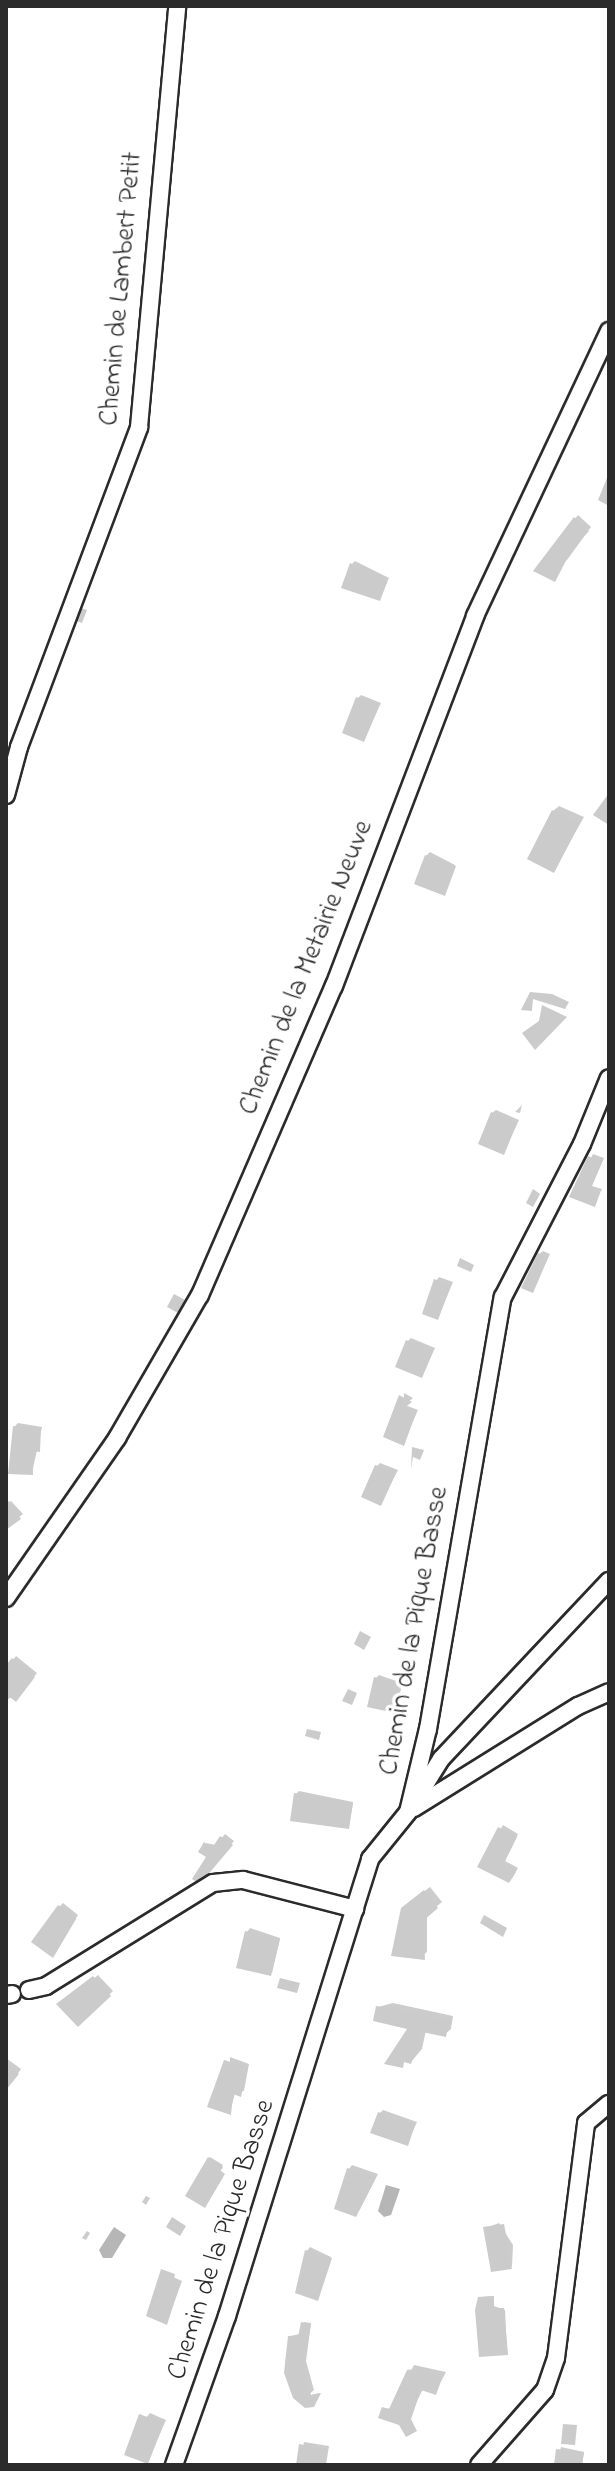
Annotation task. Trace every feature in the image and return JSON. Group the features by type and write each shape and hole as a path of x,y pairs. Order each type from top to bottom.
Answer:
{"street":[{"name":"Chemin de Lambert Petit","path":"6,795 23,737 139,427 177,6"},
{"name":"Chemin de la Metairie Neuve","path":"6,1598 117,1438 200,1295 334,986 475,616 609,331"},
{"name":"Chemin de la Pique Basse","path":"174,2465 227,2316 370,1859 408,1812 428,1729 503,1297 582,1144 609,1078"},
{"path":"408,1812 441,1759 609,1581"},
{"path":"408,1812 578,1706 609,1692"},
{"path":"29,1990 46,1986 213,1883 243,1880 355,1909"},
{"path":"479,2465 545,2390 556,2358 586,2123 609,2104"}],"shaded area":[{"path":"386,2185 400,2189 391,2215 384,2217 378,2211"},
{"path":"114,2227 126,2235 112,2258 103,2258 99,2250"}],"building":[{"path":"609,473 609,506 598,500"},
{"path":"574,517 589,531 572,549 555,582 533,571"},
{"path":"350,563 387,582 380,601 341,588"},
{"path":"75,606 87,610 82,623 70,619"},
{"path":"356,697 379,706 364,742 342,733"},
{"path":"609,793 609,825 593,815"},
{"path":"552,810 580,823 554,873 527,859"},
{"path":"425,855 456,866 445,896 414,884"},
{"path":"530,992 552,994 569,1002 565,1009 533,999 532,1011 521,1010"},
{"path":"542,1005 567,1017 535,1050 522,1033 539,1021"},
{"path":"491,1112 517,1123 504,1155 478,1144"},
{"path":"588,1156 602,1162 590,1189 600,1193 595,1207 569,1197"},
{"path":"533,1189 540,1194 533,1207 526,1203"},
{"path":"538,1253 548,1258 533,1293 521,1288"},
{"path":"460,1258 474,1265 471,1272 457,1266"},
{"path":"434,1279 451,1285 438,1320 422,1314"},
{"path":"174,1294 185,1300 178,1313 167,1307"},
{"path":"406,1340 433,1352 422,1378 395,1367"},
{"path":"399,1395 412,1402 404,1408 416,1413 404,1446 383,1437"},
{"path":"13,1426 41,1428 40,1452 32,1451 33,1475 8,1474"},
{"path":"412,1447 424,1450 420,1460 413,1457 411,1469"},
{"path":"375,1465 396,1473 381,1506 361,1497"},
{"path":"9,1501 21,1519 6,1530 6,1503"},
{"path":"360,1631 371,1637 364,1650 354,1644"},
{"path":"12,1658 35,1677 16,1702 10,1697 6,1702 6,1665"},
{"path":"374,1677 402,1684 395,1713 367,1707"},
{"path":"348,1689 357,1693 352,1705 342,1701"},
{"path":"307,1729 321,1732 319,1740 305,1736"},
{"path":"294,1793 353,1803 349,1829 290,1821"},
{"path":"498,1827 517,1837 503,1865 516,1872 509,1883 477,1867"},
{"path":"220,1836 233,1845 200,1884 192,1879 206,1857 198,1852 204,1842 212,1848"},
{"path":"424,1890 438,1908 423,1921 425,1960 391,1956 401,1908"},
{"path":"58,1905 76,1919 53,1958 31,1942"},
{"path":"484,1915 507,1928 503,1937 480,1923"},
{"path":"245,1931 280,1939 271,1976 236,1968"},
{"path":"93,1976 111,1996 78,2027 56,2004"},
{"path":"280,1978 300,1983 297,1993 277,1988"},
{"path":"376,2006 449,2021 446,2037 422,2032 411,2064 404,2062 403,2068 384,2064 407,2029 373,2021"},
{"path":"224,2060 247,2067 241,2097 233,2094 231,2115 207,2107"},
{"path":"6,2063 19,2074 6,2090"},
{"path":"378,2112 415,2125 408,2146 370,2133"},
{"path":"208,2157 223,2167 218,2175 223,2177 205,2208 185,2196"},
{"path":"347,2168 376,2177 356,2217 334,2209"},
{"path":"172,2217 186,2226 180,2236 166,2227"},
{"path":"504,2224 512,2269 491,2272 483,2227"},
{"path":"305,2250 332,2258 318,2301 295,2293"},
{"path":"161,2269 175,2274 173,2282 180,2284 167,2325 146,2316"},
{"path":"493,2296 494,2308 504,2308 508,2355 479,2357 475,2310 478,2297"},
{"path":"301,2322 311,2324 304,2366 311,2395 321,2393 314,2407 305,2408 293,2398 284,2373 288,2336 298,2337"},
{"path":"417,2369 442,2378 436,2395 421,2390 411,2419 417,2431 406,2437 399,2425 378,2418 382,2407 389,2409 407,2370"},
{"path":"139,2414 164,2423 148,2464 124,2455"},
{"path":"563,2424 577,2425 575,2445 561,2444"},
{"path":"299,2444 326,2449 324,2465 296,2465"},
{"path":"556,2449 584,2452 582,2465 554,2465"}]}
